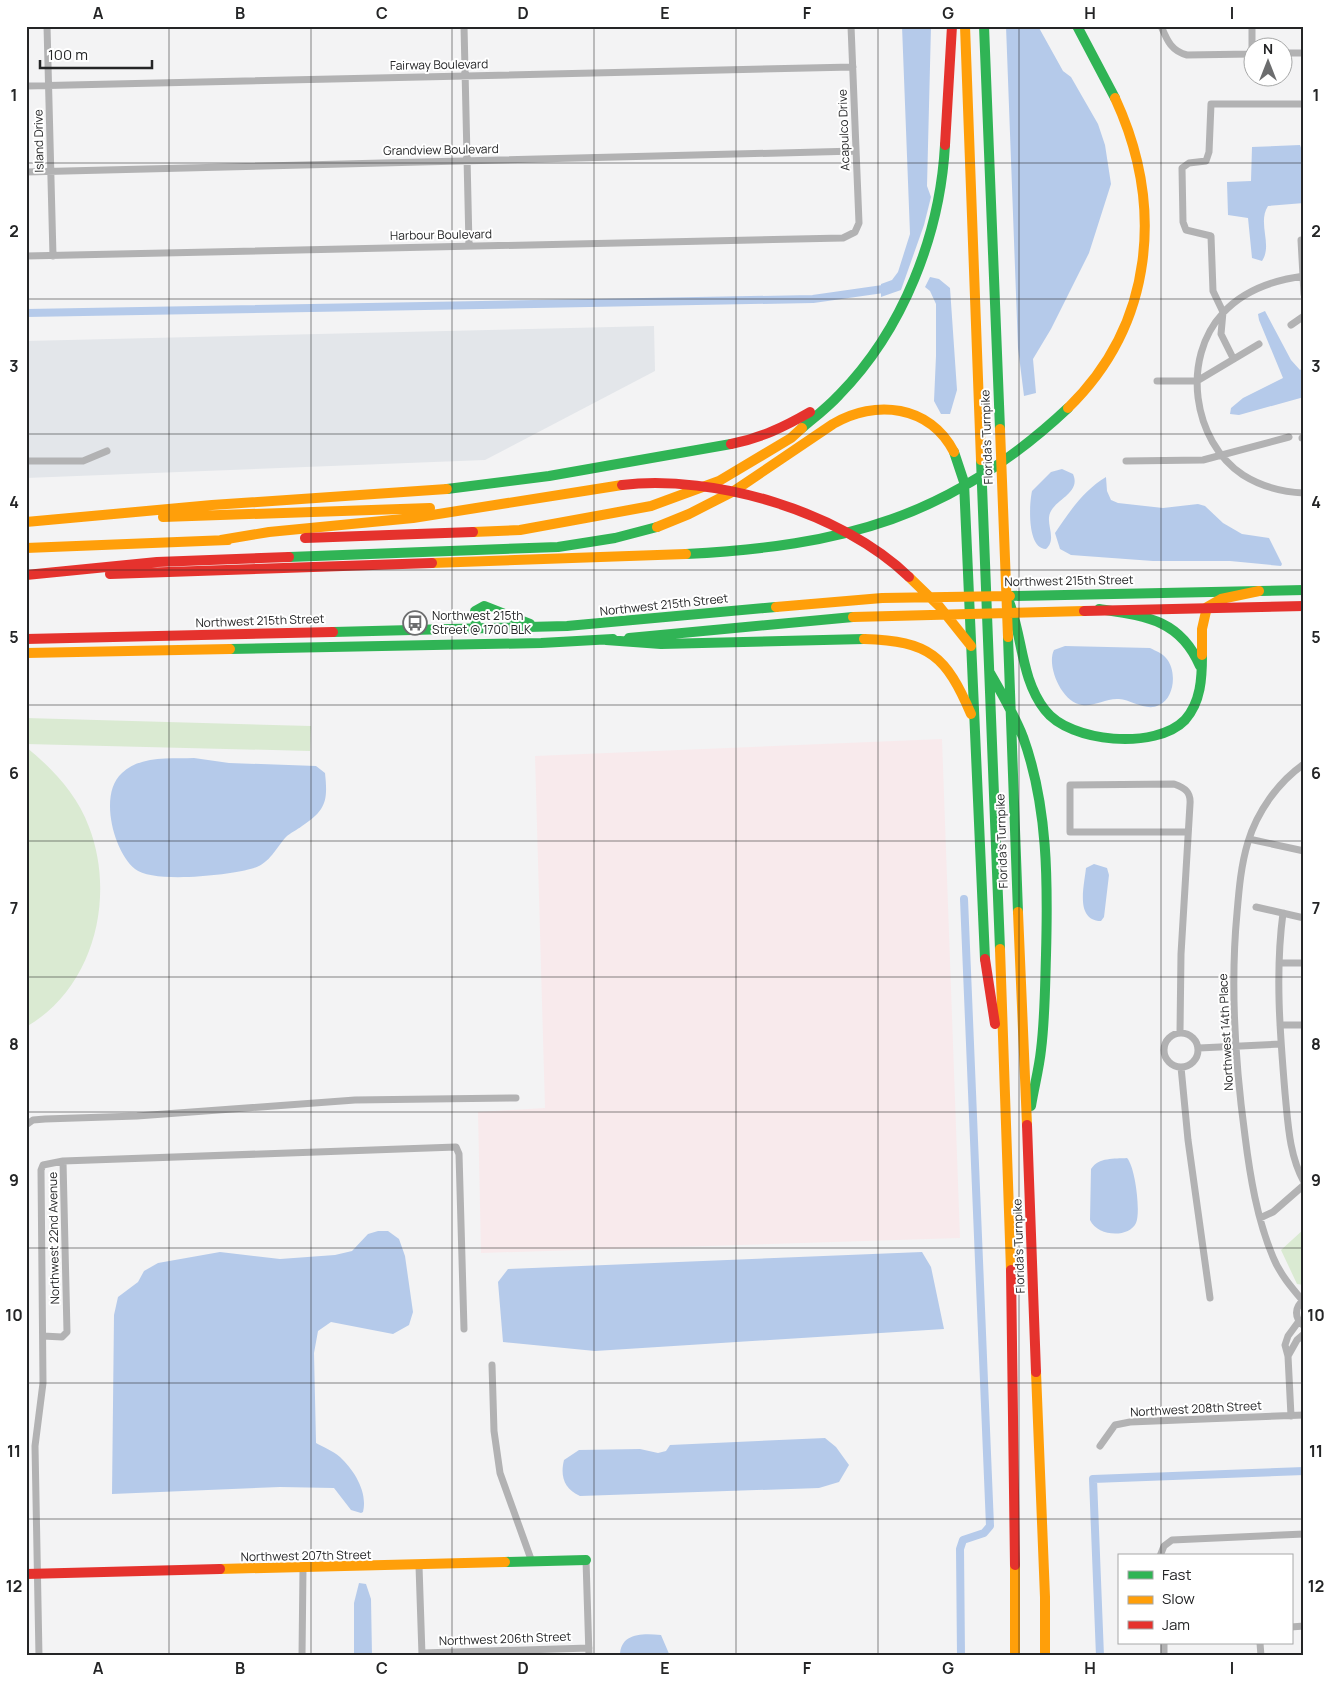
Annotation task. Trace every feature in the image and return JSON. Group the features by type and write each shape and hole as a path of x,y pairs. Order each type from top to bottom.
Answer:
{"main road":[{"path":"26,548 520,530 651,506 720,481 791,438 838,395 860,370 887,332 922,262 937,206 944,170 952,26"},
{"name":"Florida's Turnpike","path":"965,26 1012,1323 1015,1656"},
{"name":"Florida's Turnpike","path":"984,26 1045,1597 1045,1656"},
{"path":"26,576 715,554 778,547 868,529 909,514 951,495 991,471 1030,443 1071,407 1097,377 1108,360 1132,310 1144,261 1145,206 1137,153 1121,107 1077,26"},
{"path":"26,522 212,506 433,491 549,476 752,440 778,432 801,419 817,406 846,378 897,312"},
{"path":"26,576 156,562 542,547 600,542 667,523 706,507 848,416 868,410 895,409 919,417 944,436 956,453 962,472 986,969 1004,1074"},
{"path":"221,540 254,533 292,531 414,518 630,484 665,483 698,485 729,490 777,503 841,528 876,549 908,574 932,597 957,626 994,678 1023,741 1033,771 1044,828 1048,890 1042,1050 1027,1125"},
{"path":"26,522 323,513 497,504"},
{"name":"Northwest 215th Street","path":"26,639 539,626 636,621 834,600 961,595 1304,590"},
{"path":"1005,592 1016,617 1025,667 1033,689 1052,719 1075,733 1095,738 1151,738 1169,732 1182,723 1196,703 1202,684 1204,658 1202,626 1207,608 1220,599 1259,591"},
{"path":"476,628 475,611 484,606 514,619 539,626"},
{"path":"26,653 606,640 817,618 1038,610 1304,606"},
{"path":"1098,609 1144,616 1174,629 1191,645 1202,670"},
{"path":"606,640 661,644 866,639 902,642 931,654 951,672 964,695 974,723"},
{"name":"Northwest 207th Street","path":"31,1574 419,1566 586,1560"},
{"path":"1045,1597 1050,1656"}],"street":[{"name":"Island Drive","path":"47,26 53,256"},
{"path":"464,26 469,245"},
{"name":"Acapulco Drive","path":"851,26 859,223 855,232"},
{"path":"1161,26 1169,44 1177,52 1187,55 1242,54"},
{"name":"Fairway Boulevard","path":"26,86 853,67"},
{"path":"1233,358 1221,334 1224,312 1213,290 1211,236 1186,230 1182,222 1182,168 1189,163 1206,161 1209,152 1211,104 1304,104"},
{"name":"Grandview Boulevard","path":"26,172 856,152"},
{"name":"Harbour Boulevard","path":"26,256 843,238 855,232"},
{"path":"1302,240 1304,294"},
{"path":"1303,276 1262,286 1224,312 1214,324 1200,358 1197,381 1204,426 1223,456 1243,474 1279,492 1304,493"},
{"path":"1291,325 1304,316"},
{"path":"1157,381 1197,381 1259,344"},
{"path":"1126,461 1203,460 1289,437"},
{"path":"26,461 83,461 107,451"},
{"name":"Northwest 14th Place","path":"1291,1416 1286,1346 1288,1336 1301,1323 1296,1312 1303,1300 1285,1280 1274,1259 1260,1218 1248,1160 1236,1046 1233,978 1239,882 1249,839 1268,800 1301,765"},
{"path":"1180,1032 1181,962 1190,797 1183,787 1174,784 1070,785 1070,832 1188,832"},
{"path":"1249,839 1304,851"},
{"path":"1256,907 1304,918"},
{"path":"1260,1218 1273,1212 1304,1184 1294,1159 1288,1124 1281,1044 1279,963 1283,913"},
{"path":"1279,963 1304,963"},
{"path":"1280,1025 1304,1025"},
{"path":"1180,1032 1194,1037 1199,1048 1195,1061 1181,1067 1168,1061 1163,1050 1167,1039 1180,1032"},
{"path":"1199,1048 1281,1044"},
{"path":"1181,1067 1188,1140 1210,1298"},
{"path":"26,1125 32,1120 45,1119 136,1116 355,1100 516,1098"},
{"path":"64,1161 456,1147 459,1154 464,1329"},
{"name":"Northwest 22nd Avenue","path":"38,1656 31,1574 34,1446 43,1383 41,1170 47,1162 64,1161 67,1332 62,1336 43,1336"},
{"path":"1288,1356 1304,1334"},
{"path":"492,1365 494,1431 500,1473 532,1562"},
{"name":"Northwest 208th Street","path":"1100,1446 1115,1425 1130,1422 1304,1415"},
{"path":"1161,1554 1164,1546 1172,1540 1304,1534"},
{"path":"586,1560 589,1656"},
{"path":"419,1566 422,1654"},
{"path":"302,1656 303,1568"},
{"name":"Northwest 206th Street","path":"422,1654 506,1653 589,1648"}],"shaded area":[{"path":"654,326 655,371 485,460 26,478 26,341"},
{"path":"942,739 960,1238 481,1253 478,1112 545,1108 535,756"}],"green space":[{"path":"26,718 311,726 310,751 26,744"},
{"path":"26,747 63,782 78,804 89,827 97,854 100,882 99,911 93,939 83,965 68,989 49,1010 26,1027"},
{"path":"1304,1229 1304,1285 1297,1284 1281,1250"}],"water":[{"path":"902,26 931,26 927,186 931,197 924,225 901,290 881,297 881,284 892,280 898,272 910,234"},
{"path":"1006,26 1038,26 1063,71 1071,77 1098,124 1105,145 1111,184 1089,253 1051,329 1033,359 1036,393 1024,396 1018,348"},
{"path":"1300,145 1304,156 1304,203 1268,206 1264,220 1265,255 1262,261 1252,258 1248,218 1228,215 1227,182 1251,181 1252,147"},
{"path":"930,277 939,279 950,288 957,390 950,414 941,414 934,401 936,304 930,291 925,287"},
{"path":"1265,311 1291,360 1300,370 1304,368 1304,397 1239,415 1230,414 1231,408 1243,398 1283,378 1259,320 1258,314"},
{"path":"1062,469 1073,474 1074,486 1051,511 1049,520 1051,540 1046,549 1040,547 1035,542 1032,534 1030,506 1032,491 1051,472"},
{"path":"1106,477 1107,491 1111,500 1118,503 1163,508 1198,504 1205,506 1223,523 1242,534 1269,538 1282,564 1281,566 1230,561 1153,561 1071,555 1060,549 1055,533 1071,509 1091,488"},
{"path":"1065,646 1150,648 1163,655 1170,663 1173,676 1171,690 1164,701 1154,707 1119,699 1087,705 1075,703 1068,698 1057,683 1052,665 1054,650"},
{"path":"166,758 194,758 229,763 316,766 325,773 326,791 324,804 316,815 286,837 269,859 260,866 243,871 193,877 144,874 127,861 115,837 110,808 111,794 115,782 122,773 138,763"},
{"path":"1094,864 1107,868 1109,875 1104,917 1101,921 1087,915 1083,901 1086,868"},
{"path":"1127,1158 1136,1189 1138,1209 1136,1223 1127,1231 1113,1234 1100,1230 1090,1220 1091,1169 1098,1162"},
{"path":"388,1231 399,1239 405,1256 413,1312 409,1325 393,1334 331,1322 318,1331 314,1353 316,1443 340,1457 355,1475 362,1489 363,1512 351,1510 334,1488 280,1487 112,1494 114,1315 118,1297 138,1282 144,1271 158,1263 220,1252 280,1259 335,1255 352,1251 368,1234"},
{"path":"922,1252 931,1267 944,1329 595,1351 503,1342 498,1282 508,1269"},
{"path":"825,1438 836,1447 849,1465 839,1482 819,1488 580,1496 570,1490 563,1477 564,1460 579,1450 640,1449 658,1453 666,1451 670,1445"},
{"path":"359,1583 366,1584 371,1599 372,1656 354,1656 354,1603"},
{"path":"661,1635 670,1656 620,1656 624,1643 633,1636"}],"waterway":[{"path":"26,313 813,299 890,288"},
{"path":"961,1656 960,1549 963,1540 984,1533 990,1526 964,899"},
{"path":"1100,1656 1093,1479 1304,1471"}],"traffic: fast":[{"path":"984,26 1000,429"},
{"path":"1077,26 1115,98"},
{"path":"802,428 835,399 862,369 882,341 899,311 926,247 942,179 945,145"},
{"path":"686,554 742,550 795,543 845,533 892,519 937,500 981,476 1024,446 1068,408"},
{"path":"447,489 549,476 731,444"},
{"path":"954,452 964,482 985,959"},
{"path":"981,460 1000,949"},
{"path":"289,557 558,547 615,538 657,527"},
{"path":"1010,596 1304,590"},
{"path":"1008,599 1017,627 1026,670 1037,698 1045,710 1057,721 1073,730 1093,736 1135,739 1154,736 1172,730 1185,720 1197,698 1201,681 1202,655"},
{"path":"476,628 475,611 484,606 530,624"},
{"path":"333,632 567,626 776,607"},
{"path":"1099,609 1131,614 1159,622 1182,638 1192,650 1200,666"},
{"path":"629,638 853,617"},
{"path":"1008,637 1018,912"},
{"path":"230,649 541,643 613,639"},
{"path":"606,640 661,644 864,639"},
{"path":"990,673 1012,712 1023,737 1037,790 1045,844 1047,900 1044,1014 1040,1057 1031,1106"},
{"path":"505,1562 586,1560"}],"traffic: slow":[{"path":"965,26 981,460"},
{"path":"1068,408 1097,375 1119,339 1134,301 1142,261 1145,220 1141,179 1131,138 1115,98"},
{"path":"657,527 689,514 734,491 833,424 849,416 866,411 883,409 900,411 916,416 931,424 944,436 954,452"},
{"path":"473,532 520,530 651,506 719,481 791,438 802,428"},
{"path":"1000,429 1008,637"},
{"path":"221,540 269,532 413,518 622,485"},
{"path":"26,522 212,505 447,489"},
{"path":"163,517 430,508"},
{"path":"26,548 228,540"},
{"path":"432,563 686,554"},
{"path":"909,577 939,606 971,646"},
{"path":"1202,655 1202,629 1207,607 1221,599 1259,591"},
{"path":"776,607 882,598 1010,596"},
{"path":"853,617 1084,611"},
{"path":"864,639 905,643 920,648 933,656 944,665 953,678 971,714"},
{"path":"26,653 230,649"},
{"path":"1018,912 1027,1125"},
{"path":"1000,949 1011,1270"},
{"path":"1036,1372 1045,1597 1045,1656"},
{"path":"220,1569 505,1562"},
{"path":"1015,1565 1015,1656"}],"traffic: jam":[{"path":"945,145 952,26"},
{"path":"731,444 752,439 772,431 810,412"},
{"path":"622,485 658,483 697,486 736,492 775,502 813,516 849,534 881,554 909,577"},
{"path":"305,538 473,532"},
{"path":"26,575 157,562 289,557"},
{"path":"110,574 432,563"},
{"path":"1084,611 1304,606"},
{"path":"26,639 333,632"},
{"path":"985,959 995,1024"},
{"path":"1027,1125 1036,1372"},
{"path":"1011,1270 1015,1565"},
{"path":"26,1574 220,1569"}],"place":[{"name":"Northwest 215th Street @ 1700 BLK","path":"415,623"}]}
